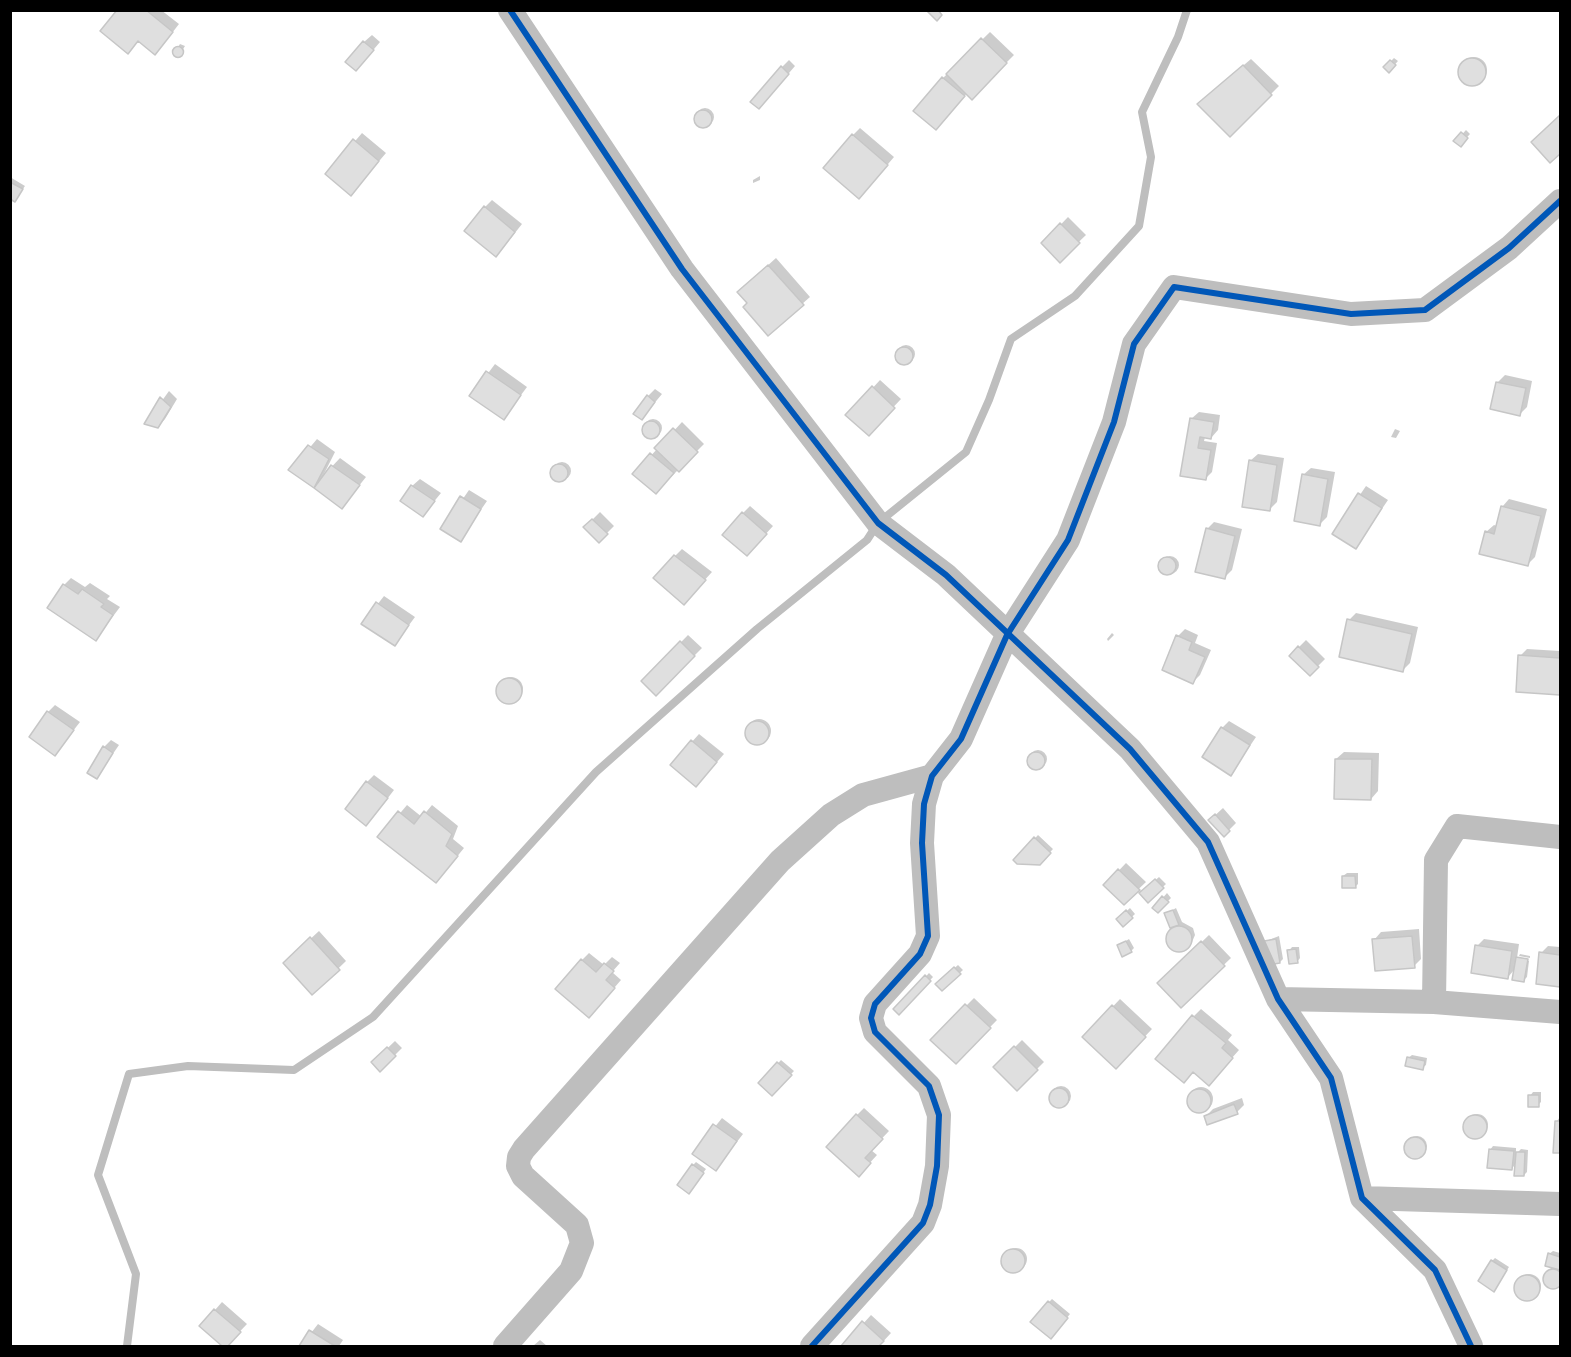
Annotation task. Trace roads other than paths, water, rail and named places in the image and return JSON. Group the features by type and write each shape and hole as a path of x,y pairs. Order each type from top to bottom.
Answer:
{"street":[{"path":"512,11 682,269 878,523 946,575 1007,635 1131,749 1208,843 1278,999 1331,1078 1362,1198 1436,1270 1471,1347"},
{"path":"812,1347 922,1223 930,1205 937,1166 939,1115 928,1086 875,1032 871,1018 875,1004 920,954 928,936 922,843 924,804 932,776 961,739 1007,635 1068,540 1114,422 1134,344 1174,287 1351,314 1425,310 1509,248 1560,201"},
{"path":"505,1347 571,1271 582,1243 577,1225 523,1176 518,1166 519,1157 524,1149 780,861 831,815 863,795 932,776"},
{"path":"1434,1002 1436,860 1457,826 1560,837"},
{"path":"1278,999 1434,1002 1560,1012"},
{"path":"1362,1198 1560,1204"}],"waterway":[{"path":"127,1346 136,1274 98,1175 129,1074 188,1066 294,1070 373,1017 596,772 757,629 867,540 878,523 966,452 989,400 1011,339 1075,296 1139,226 1151,157 1142,112 1178,37 1187,10"}]}
